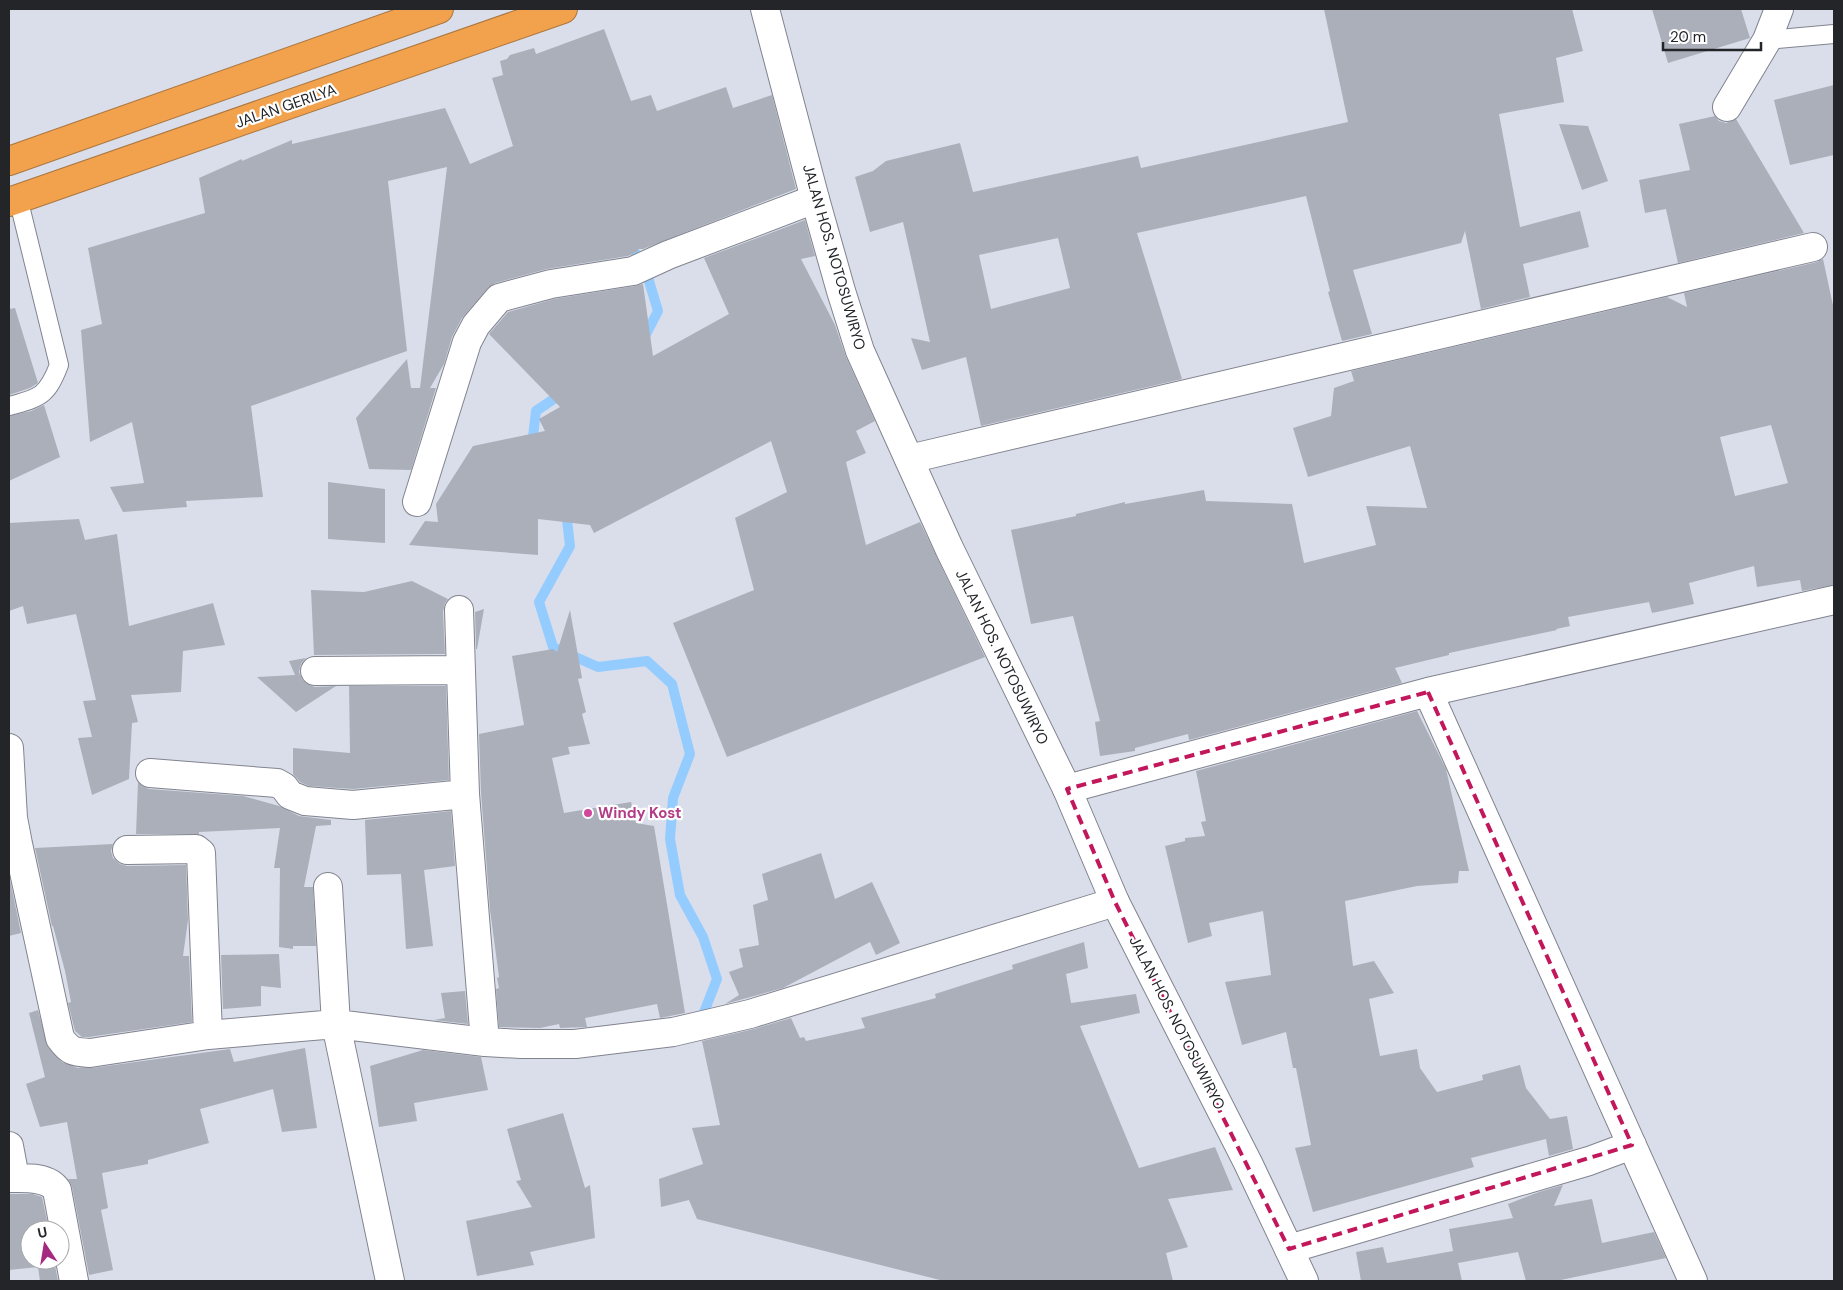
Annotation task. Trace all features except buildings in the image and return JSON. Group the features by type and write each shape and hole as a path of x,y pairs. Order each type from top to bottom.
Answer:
{"highway":[{"path":"9,161 439,9"},
{"name":"JALAN GERILYA","path":"13,200 563,9"},
{"path":"9,172 13,200"}],"street":[{"name":"JALAN HOS. NOTOSUWIRYO","path":"765,9 815,199 860,351 949,548 1067,789 1115,902 1248,1163 1304,1281"},
{"path":"1727,106 1767,40 1779,9"},
{"path":"417,502 467,342 476,325 499,298 551,284 634,271 668,255 815,199"},
{"path":"909,459 1813,247"},
{"path":"1067,789 1428,692 1834,600"},
{"path":"459,610 465,794 485,1042"},
{"path":"314,671 460,670"},
{"path":"1428,692 1693,1281"},
{"path":"9,748 13,818 60,1038 67,1048 75,1052 90,1053 208,1035 336,1024 485,1042 575,1044 673,1032 750,1014 1115,902"},
{"path":"150,773 277,782 290,795 305,801 353,805 465,794"},
{"path":"127,850 196,849 201,853 208,1035"},
{"path":"328,887 336,1024 390,1281"},
{"path":"1289,1248 1589,1161 1632,1145"},
{"path":"9,1146 12,1178 50,1182 57,1190 74,1281"}],"lane":[{"path":"1767,40 1834,34"},
{"path":"9,406 32,400 43,394 52,382 59,365 13,200"}],"highlighted area":[{"path":"1428,692 1632,1145 1289,1249 1115,902 1067,789"}],"waterway":[{"path":"629,242 646,271 658,311 643,340"},
{"path":"532,445 536,411 564,392"},
{"path":"566,511 570,546 539,602 553,647 598,667 647,661 672,684 690,754 673,798 670,839 680,895 703,937 717,979 701,1020"}],"place":[{"name":"Windy Kost","path":"588,813"}]}
